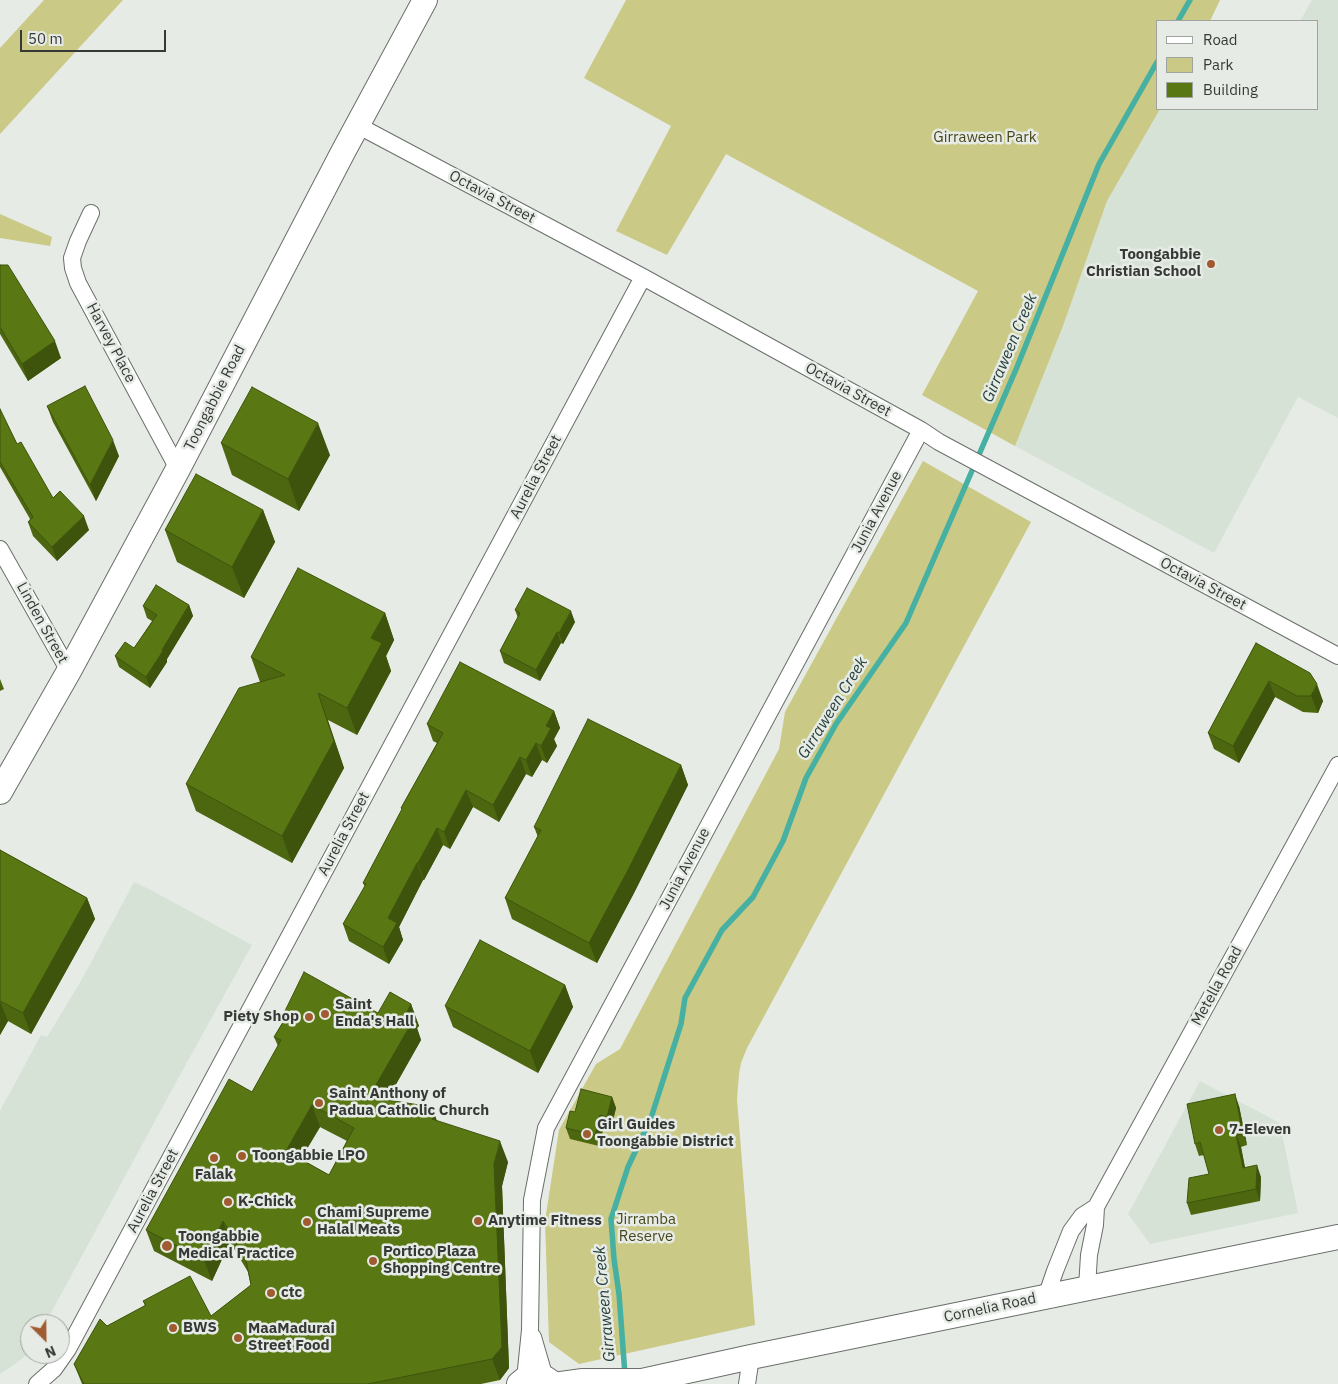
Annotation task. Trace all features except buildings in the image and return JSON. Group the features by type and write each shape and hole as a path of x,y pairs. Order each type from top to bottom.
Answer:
{"main road":[{"name":"Toongabbie Road","path":"0,792 178,469 357,125 425,0"},
{"name":"Cornelia Road","path":"548,1382 638,1382 751,1357 1338,1237"}],"street":[{"name":"Octavia Street","path":"357,125 643,277 986,467 1338,656"},
{"name":"Harvey Place","path":"91,213 72,258 78,283 178,469"},
{"name":"Aurelia Street","path":"37,1384 54,1369 72,1342 643,277"},
{"name":"Junia Avenue","path":"548,1382 530,1330 532,1200 546,1128 921,430"},
{"name":"Linden Street","path":"0,549 68,671"},
{"name":"Metella Road","path":"1087,1288 1088,1255 1095,1225 1096,1208 1338,765"},
{"name":"Metella Road","path":"1046,1297 1072,1231 1082,1216 1096,1208"},
{"path":"747,1384 751,1357"}],"shaded area":[{"name":"Toongabbie Christian School","path":"1312,0 1338,0 1338,418 1298,397 1214,553 1015,446 1063,326 1107,201 1159,110 1318,110 1318,20 1301,20"},
{"path":"134,882 252,945 50,1314 20,1314 20,1360 0,1374 0,1111 41,1035 47,1037 82,979"},
{"name":"7-Eleven","path":"1200,1081 1280,1123 1298,1213 1150,1244 1128,1214"}],"green space":[{"path":"44,0 123,0 0,134 0,48"},
{"name":"Girraween Park","path":"626,0 1220,0 1210,20 1156,20 1156,110 1159,110 1107,201 1063,326 1015,446 922,395 978,291 726,154 667,255 616,231 671,126 584,78"},
{"path":"0,214 52,237 50,246 0,238"},
{"name":"Jirramba Reserve","path":"923,461 1031,522 747,1048 741,1063 737,1099 755,1325 579,1364 549,1342 545,1221 559,1130 596,1064 620,1049 779,749 785,712"}],"waterway":[{"name":"Girraween Creek","path":"1179,20 1190,0"},
{"name":"Girraween Creek","path":"625,1375 611,1219 628,1167 651,1118 681,1024 685,998 722,930 753,897 783,841 806,778 836,724 906,623 1017,367 1099,164 1156,64"}],"place":[{"name":"Toongabbie Christian School","path":"1211,264"},
{"name":"Saint Enda's Hall","path":"325,1014"},
{"name":"Piety Shop","path":"309,1017"},
{"name":"Saint Anthony of Padua Catholic Church","path":"319,1103"},
{"name":"7-Eleven","path":"1219,1130"},
{"name":"Girl Guides Toongabbie District","path":"587,1134"},
{"name":"Toongabbie LPO","path":"242,1156"},
{"name":"Falak","path":"214,1158"},
{"name":"K-Chick","path":"228,1202"},
{"name":"Anytime Fitness","path":"478,1221"},
{"name":"Chami Supreme Halal Meats","path":"307,1222"},
{"name":"Toongabbie Medical Practice","path":"167,1246"},
{"name":"Portico Plaza Shopping Centre","path":"373,1261"},
{"name":"ctc","path":"271,1293"},
{"name":"BWS","path":"173,1328"},
{"name":"MaaMadurai Street Food","path":"238,1338"}]}
